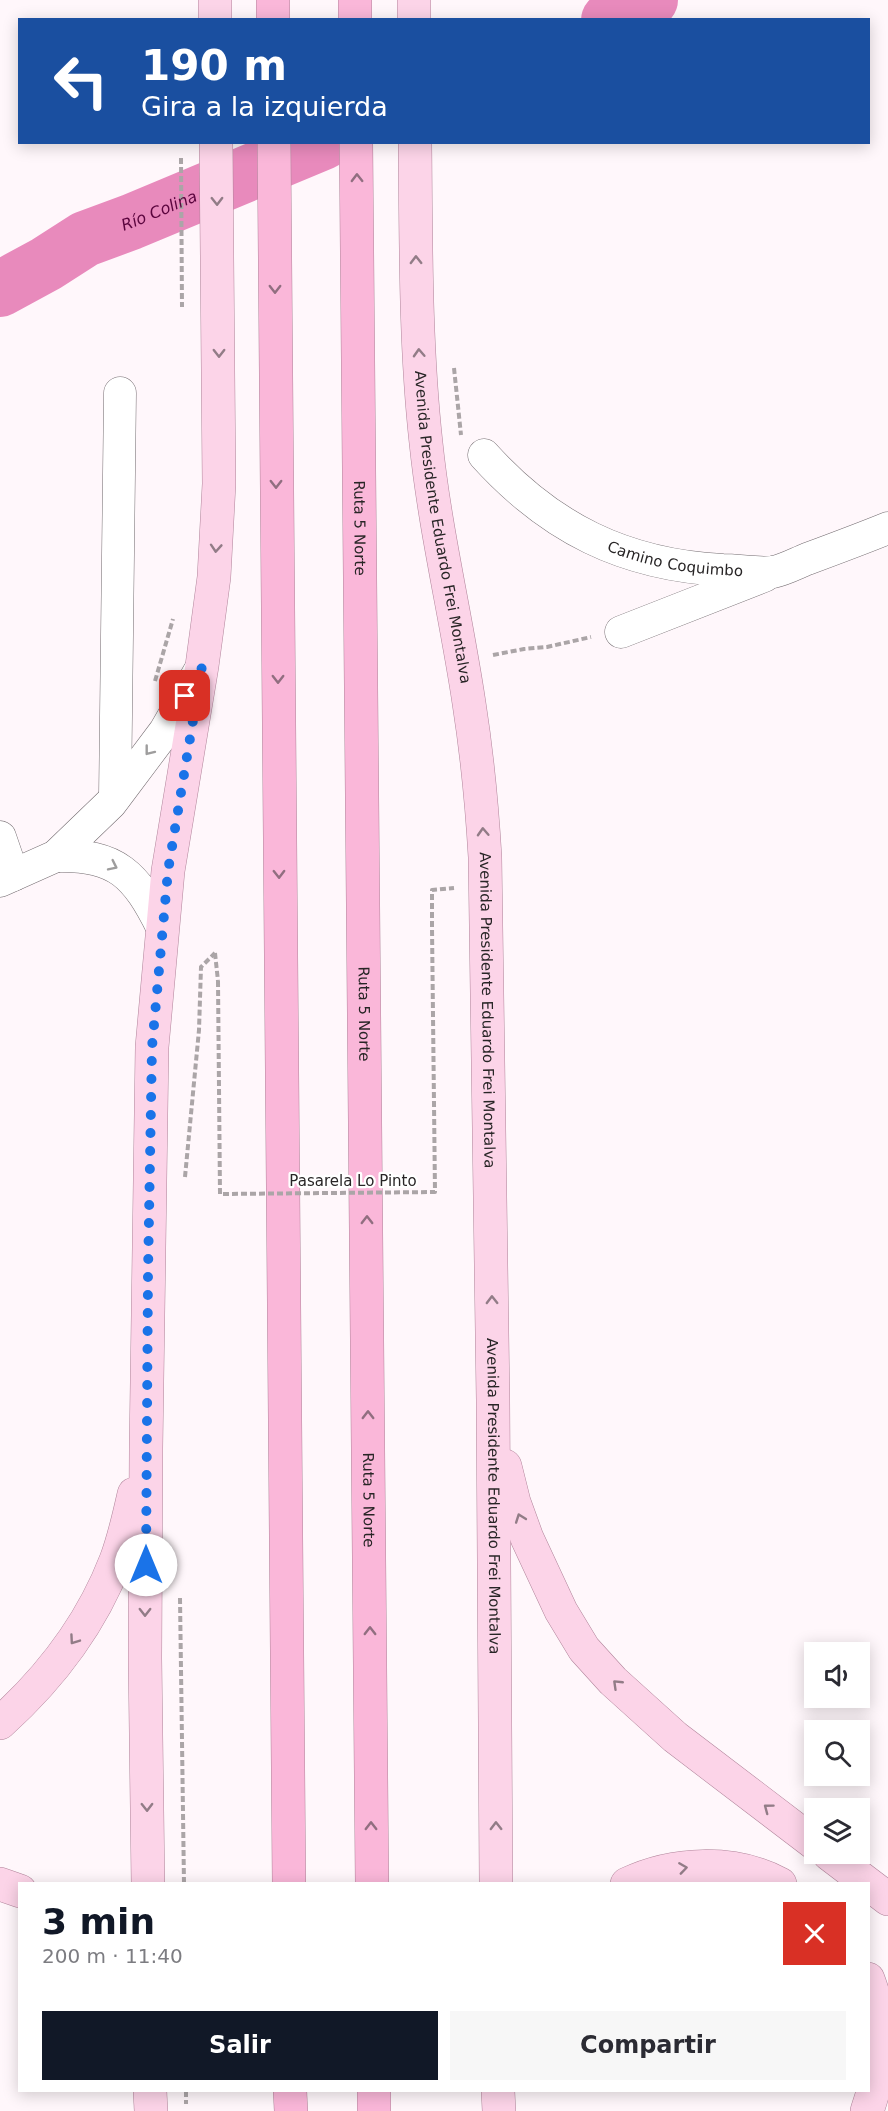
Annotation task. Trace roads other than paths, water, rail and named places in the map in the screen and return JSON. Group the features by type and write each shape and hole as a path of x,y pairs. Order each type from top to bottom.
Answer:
{"highway":[{"path":"273,0 273,18"},
{"path":"355,0 355,18"},
{"path":"274,144 288,1882"},
{"name":"Ruta 5 Norte","path":"356,144 372,1882"},
{"path":"290,2092 291,2111"},
{"path":"374,2092 374,2111"}],"main road":[{"path":"214,0 215,18"},
{"path":"414,0 414,18"},
{"path":"148,1882 145,1658 146,1449 152,1047 168,871 213,588 219,484 216,144"},
{"name":"Avenida Presidente Eduardo Frei Montalva","path":"415,144 417,318 426,444 440,546 469,702 483,820 487,909 496,1882"},
{"path":"493,1400 514,1502 527,1538 561,1611 584,1648 613,1681 675,1737 804,1835"},
{"path":"0,1723 45,1680 84,1625 103,1592 120,1548 146,1449"},
{"path":"842,1864 866,1882"},
{"path":"633,1882 665,1871 693,1866 721,1867 749,1872 775,1882"},
{"path":"0,1884 18,1890"},
{"path":"870,1885 888,1899"},
{"path":"867,2111 875,2089 880,2062 881,2034 877,2007 870,1985"},
{"path":"150,2092 151,2111"}],"street":[{"path":"115,797 120,393"},
{"name":"Camino Coquimbo","path":"473,448 513,486 554,518 611,548 675,565 774,572 888,528"},
{"path":"621,632 774,572"},
{"path":"56,856 115,797 165,731 202,666"},
{"path":"0,837 6,878 56,856 76,855 96,859 121,869 141,889 162,927"}],"waterway":[{"name":"Río Colina","path":"613,18 650,0"},
{"name":"Río Colina","path":"0,289 85,239 318,144"}]}
